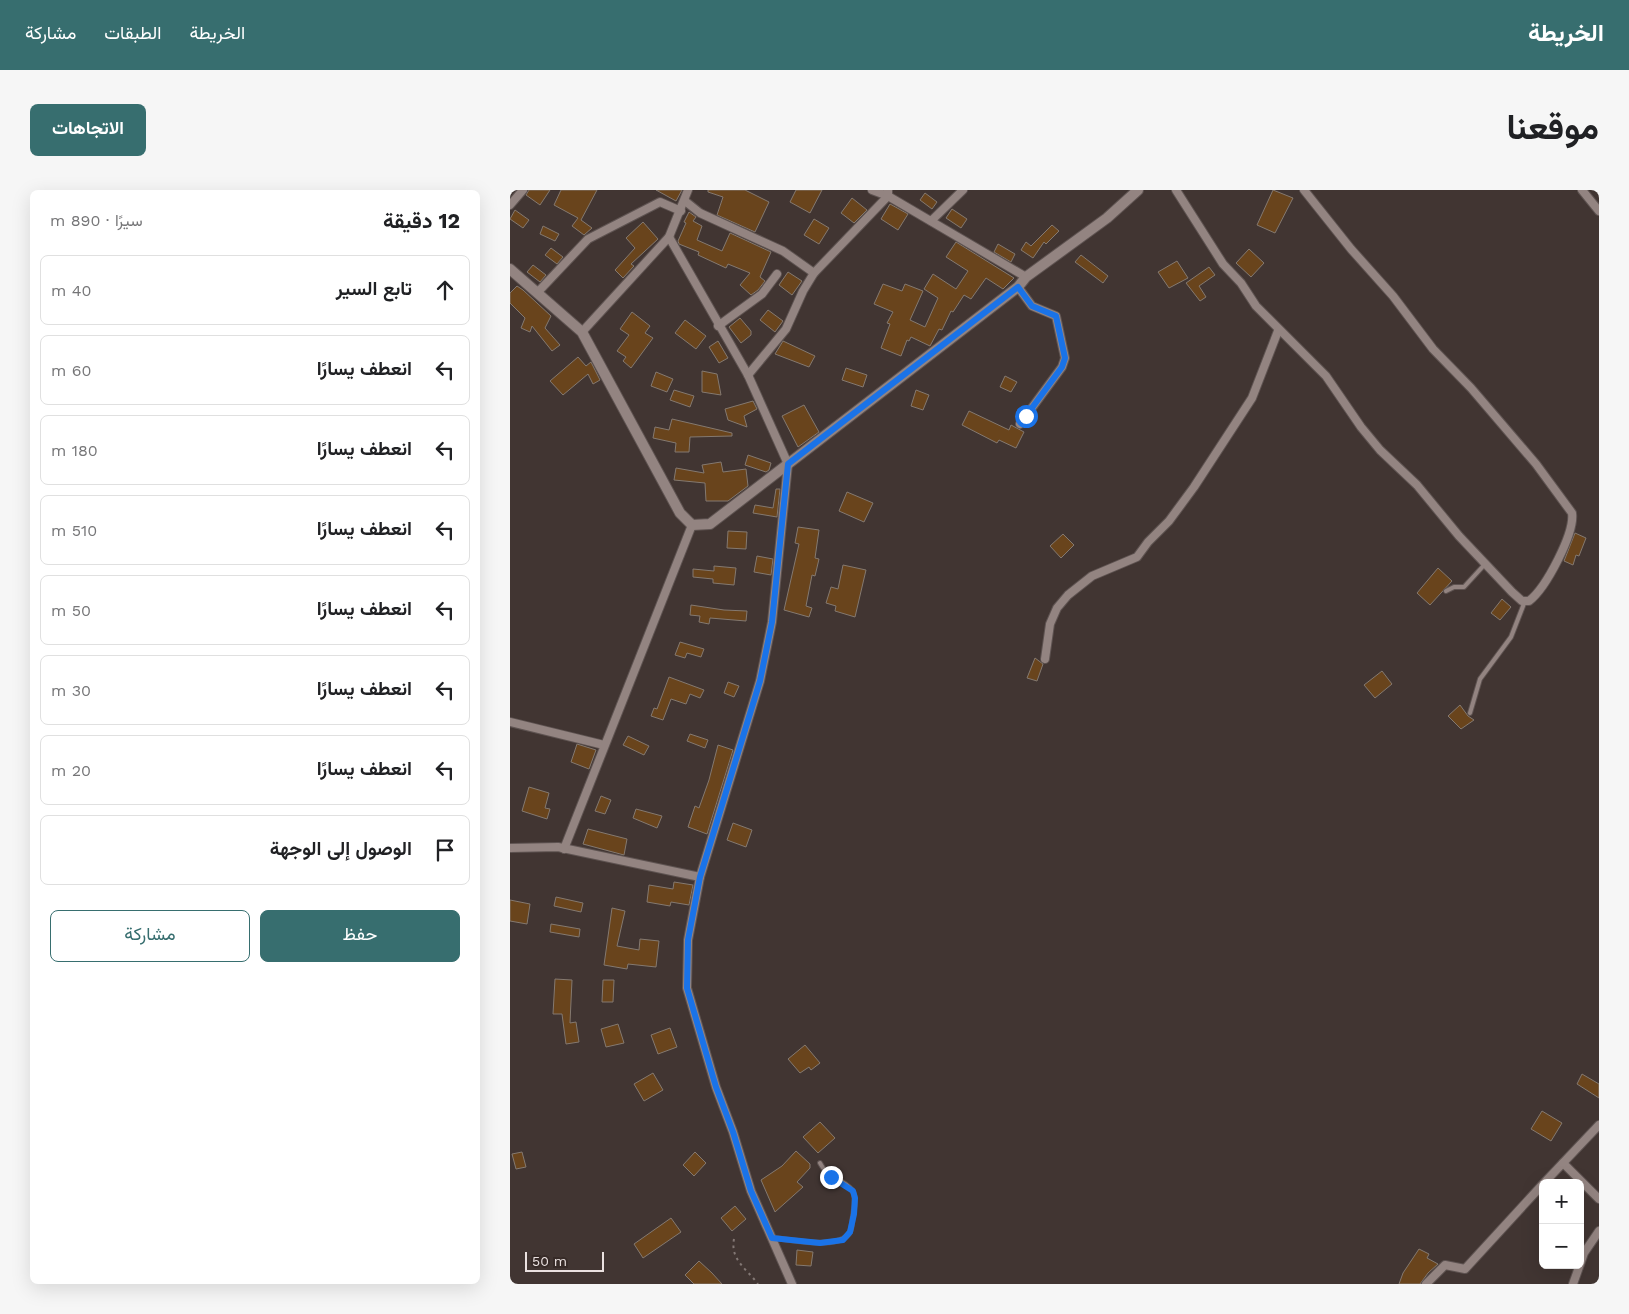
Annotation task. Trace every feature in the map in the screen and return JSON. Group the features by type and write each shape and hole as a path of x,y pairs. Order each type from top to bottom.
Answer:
{"street":[{"path":"510,205 523,190"},
{"path":"582,332 669,237 688,190"},
{"path":"872,190 888,193 931,222 1026,277"},
{"path":"931,222 962,190"},
{"path":"510,269 582,332 680,513 692,524 710,524 1018,287 1026,277 1107,218 1138,190"},
{"path":"1176,190 1223,264 1278,330 1326,376 1361,427 1380,450 1417,485 1459,536 1512,592 1525,601 1529,601 1535,596 1559,559 1573,520 1572,513 1536,464 1471,388 1433,349 1393,296 1351,249 1304,190"},
{"path":"1582,190 1599,211"},
{"path":"748,375 786,329 803,291 814,273 888,193"},
{"path":"685,201 700,213 783,250 814,273"},
{"path":"537,293 588,239 660,202 681,211"},
{"path":"669,237 718,326 748,375 788,464 772,622 762,673 700,877 688,940 687,988 716,1087 733,1132 751,1191 792,1284"},
{"path":"718,326 762,294 778,274"},
{"path":"1018,287 1032,306 1056,316 1065,358 1062,367 1020,424"},
{"path":"1045,659 1050,624 1057,608 1068,595 1092,576 1137,557 1148,542 1169,521 1194,487 1252,398 1278,330"},
{"path":"564,849 692,524"},
{"path":"510,722 604,744"},
{"path":"510,848 564,849 700,877"},
{"path":"1547,1179 1599,1125"},
{"path":"1563,1163 1599,1199"},
{"path":"1426,1284 1444,1265 1465,1269 1539,1187"},
{"path":"1574,1284 1584,1253 1599,1231"}],"lane":[{"path":"1446,591 1454,587 1464,587 1486,563"},
{"path":"1470,713 1480,679 1511,637 1525,601"},
{"path":"772,1238 820,1243 834,1242 843,1240 850,1232 855,1198 853,1191 824,1171 820,1163"}],"path":[{"path":"734,1239 733,1246 736,1259 758,1284"}],"building":[{"path":"529,190 550,190 540,205 526,195"},
{"path":"561,190 597,190 581,220 592,228 584,235 572,226 578,218 554,205"},
{"path":"656,190 682,190 676,201"},
{"path":"708,190 745,190 769,202 755,232 717,215 723,197 708,192"},
{"path":"796,190 822,190 810,213 790,202"},
{"path":"1273,190 1293,198 1275,233 1257,225"},
{"path":"925,193 937,202 932,209 920,200"},
{"path":"852,198 867,210 854,223 841,213"},
{"path":"890,204 908,214 898,230 881,219"},
{"path":"952,209 967,219 961,228 946,218"},
{"path":"515,210 529,220 523,228 510,219"},
{"path":"689,212 696,217 693,221 702,226 697,240 722,251 730,233 771,252 760,277 765,281 758,290 751,295 740,285 750,273 728,264 726,268 698,255 699,252 679,244 678,241"},
{"path":"814,219 829,228 819,244 804,235"},
{"path":"643,222 658,239 631,264 634,266 623,278 615,270 635,248 626,238"},
{"path":"1052,225 1059,231 1046,244 1044,242 1033,258 1021,250 1026,242 1031,246"},
{"path":"543,226 559,234 555,241 540,234"},
{"path":"956,242 1014,278 1003,289 986,278 971,299 964,295 953,312 951,311 942,330 939,329 930,346 911,337 909,341 907,340 901,356 881,348 890,324 887,323 893,312 874,304 883,284 902,291 905,284 923,291 910,320 925,327 938,298 924,289 933,274 956,289 968,271 946,257"},
{"path":"998,244 1015,254 1011,262 994,252"},
{"path":"551,248 563,257 557,264 545,255"},
{"path":"1249,249 1264,263 1251,277 1236,263"},
{"path":"1081,255 1108,276 1103,283 1075,262"},
{"path":"1177,261 1188,278 1169,288 1158,272"},
{"path":"533,265 546,275 540,282 527,272"},
{"path":"1209,267 1215,275 1199,286 1206,297 1200,301 1186,283"},
{"path":"788,272 802,281 792,295 779,285"},
{"path":"517,286 551,316 545,328 560,345 552,351 532,326 530,332 521,328 525,318 510,303 510,293"},
{"path":"768,310 783,321 775,332 760,320"},
{"path":"632,312 650,326 645,333 653,338 631,368 623,361 626,357 617,351 629,335 620,329"},
{"path":"740,318 751,331 751,335 741,343 729,327"},
{"path":"685,320 706,336 696,349 675,333"},
{"path":"718,341 728,358 719,363 709,347"},
{"path":"783,341 815,356 809,367 775,354"},
{"path":"578,357 586,366 591,362 600,380 593,384 588,374 563,395 550,381"},
{"path":"846,368 867,375 863,387 842,380"},
{"path":"702,371 717,374 721,395 702,392"},
{"path":"656,372 673,379 667,392 651,386"},
{"path":"1005,376 1017,382 1011,392 1000,387"},
{"path":"674,390 694,396 690,407 670,400"},
{"path":"916,390 929,395 923,410 911,406"},
{"path":"753,401 757,409 744,416 747,427 728,420 725,409"},
{"path":"804,405 819,432 798,447 782,416"},
{"path":"969,411 1009,430 1011,425 1024,432 1016,448 999,440 997,443 962,425"},
{"path":"672,419 732,433 732,436 690,437 689,452 675,452 676,443 653,438 655,427 669,430"},
{"path":"748,455 771,463 769,470 766,472 745,465"},
{"path":"721,462 723,472 746,469 748,486 728,501 706,501 705,483 674,480 676,468 704,473 702,465"},
{"path":"776,489 780,489 777,517 753,513 755,505 773,508"},
{"path":"847,492 873,503 864,522 839,511"},
{"path":"798,527 819,530 815,558 819,559 815,576 812,575 806,606 812,608 809,617 784,610 799,544 795,543"},
{"path":"728,531 747,532 746,549 727,548"},
{"path":"1575,533 1586,538 1579,556 1576,555 1573,565 1564,561"},
{"path":"1063,534 1074,545 1061,558 1050,546"},
{"path":"757,556 773,559 771,575 754,572"},
{"path":"843,565 866,570 855,617 835,611 836,606 826,603 831,587 838,589"},
{"path":"714,566 736,568 734,585 713,583 713,579 693,577 693,569 714,571"},
{"path":"1438,568 1452,581 1430,605 1417,593"},
{"path":"1502,599 1511,607 1500,620 1491,613"},
{"path":"691,605 747,611 746,621 710,618 709,624 699,622 700,616 690,615"},
{"path":"680,642 704,649 701,657 687,653 685,658 675,655"},
{"path":"1035,658 1043,664 1037,681 1027,678"},
{"path":"1382,671 1392,684 1375,698 1364,685"},
{"path":"669,677 704,690 700,698 690,694 686,704 671,699 663,720 651,716 654,708 657,709"},
{"path":"728,682 739,686 734,697 724,693"},
{"path":"1460,705 1468,716 1474,720 1461,729 1448,716"},
{"path":"690,734 708,740 705,748 687,741"},
{"path":"628,736 649,746 644,755 623,745"},
{"path":"577,744 596,750 589,769 571,762"},
{"path":"718,745 733,750 707,834 688,827 695,806 699,808"},
{"path":"529,787 549,793 545,808 550,809 547,819 522,811"},
{"path":"601,796 611,800 605,814 595,811"},
{"path":"636,809 662,816 657,828 633,818"},
{"path":"733,823 752,830 746,847 727,840"},
{"path":"588,829 627,839 624,855 583,844"},
{"path":"674,882 693,885 689,905 671,902 670,906 647,902 649,885 673,889"},
{"path":"556,897 583,903 581,912 554,906"},
{"path":"510,900 530,904 527,924 510,921"},
{"path":"612,908 625,911 617,946 639,950 640,939 659,941 656,967 628,964 627,969 604,965"},
{"path":"551,924 580,929 579,937 550,932"},
{"path":"555,979 572,980 570,1023 576,1022 579,1042 566,1044 562,1014 553,1014"},
{"path":"603,980 614,980 613,1002 602,1002"},
{"path":"618,1024 624,1043 606,1047 601,1029"},
{"path":"670,1028 677,1047 658,1054 651,1035"},
{"path":"805,1045 820,1063 811,1070 809,1067 800,1073 788,1059"},
{"path":"653,1073 663,1090 644,1101 634,1084"},
{"path":"1582,1074 1599,1084 1599,1098 1577,1084"},
{"path":"1542,1111 1562,1123 1551,1141 1531,1129"},
{"path":"820,1122 835,1138 818,1153 803,1137"},
{"path":"796,1151 810,1164 810,1168 797,1182 803,1187 775,1212 761,1180 782,1166"},
{"path":"522,1152 526,1167 516,1169 512,1154"},
{"path":"695,1152 706,1163 694,1176 683,1165"},
{"path":"735,1206 746,1219 732,1231 721,1218"},
{"path":"671,1218 681,1232 643,1258 634,1244"},
{"path":"1419,1249 1429,1254 1427,1258 1438,1264 1420,1284 1399,1284 1403,1273"},
{"path":"797,1250 813,1252 811,1266 796,1265"},
{"path":"699,1261 722,1284 694,1284 685,1275"}],"route":[{"path":"831,1177 853,1191 855,1198 850,1232 843,1240 820,1243 772,1238 751,1191 733,1132 716,1087 687,988 688,940 700,877 760,681 772,622 788,464 1018,287 1032,306 1056,316 1065,358 1062,367 1026,416"}]}
